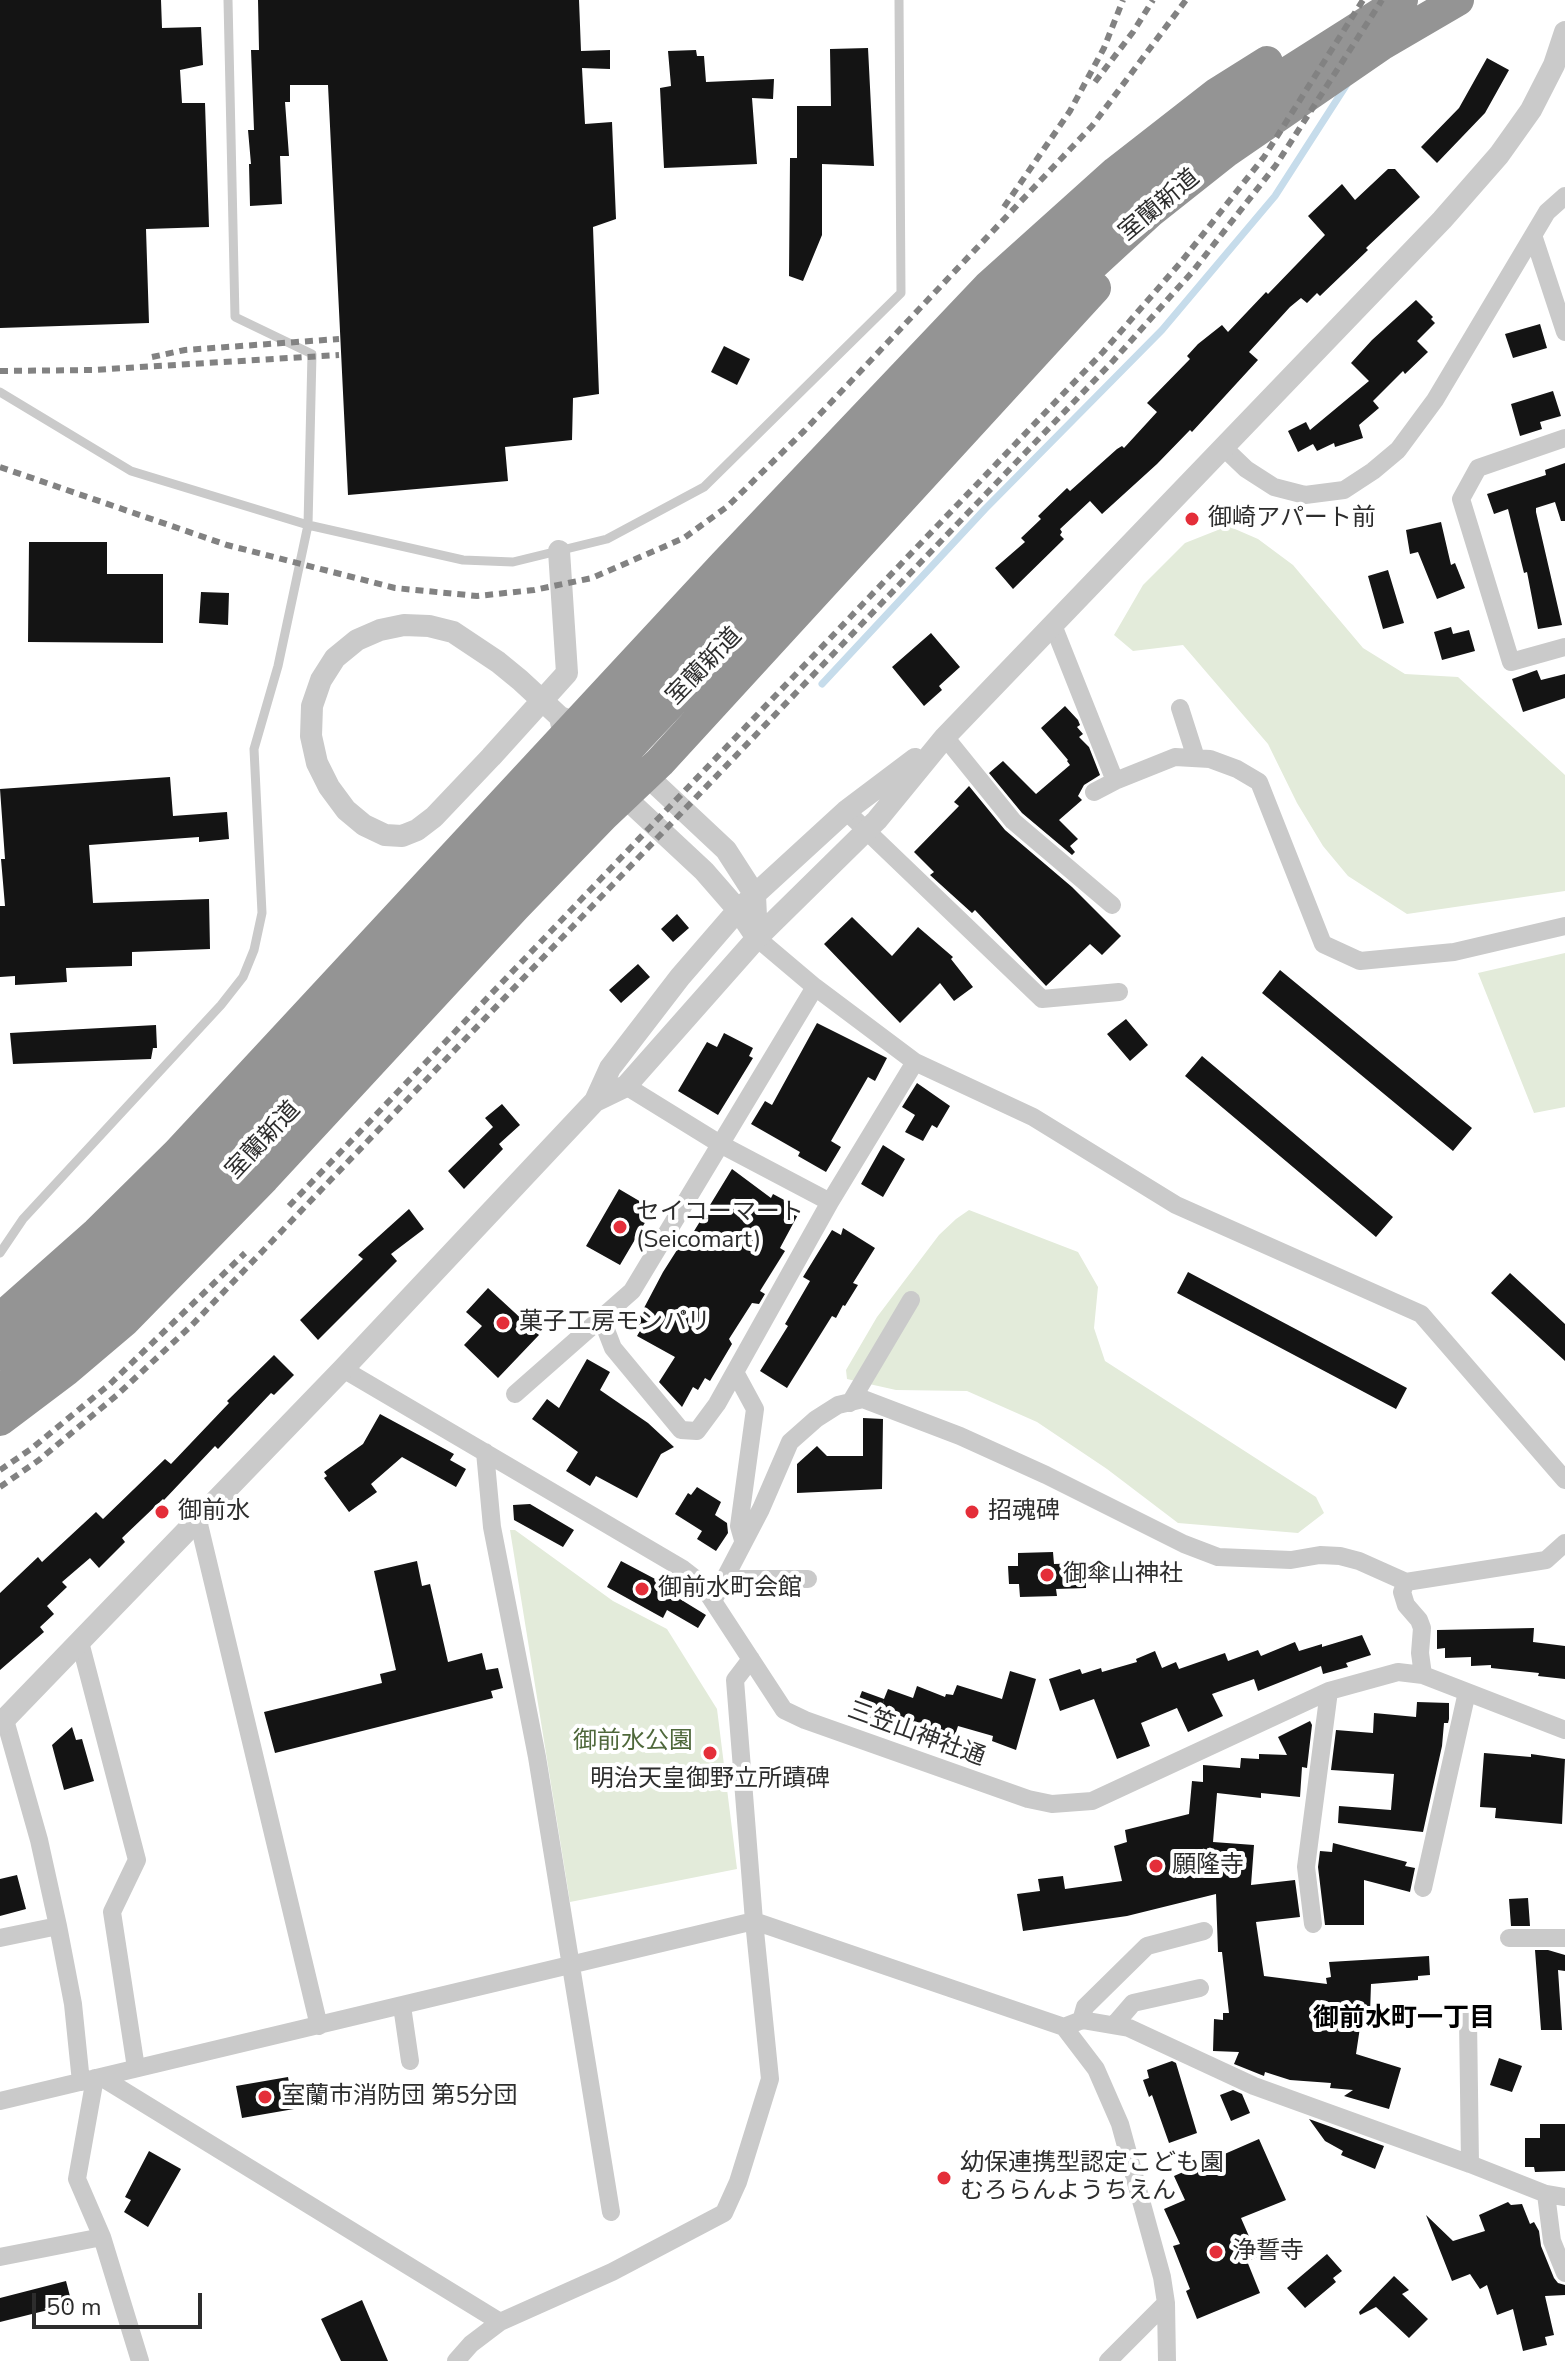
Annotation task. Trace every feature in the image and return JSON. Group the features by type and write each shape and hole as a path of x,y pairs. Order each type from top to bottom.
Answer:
{"highway":[{"path":"0,1319 97,1233 178,1153 573,730 1006,307 1116,172 1216,94 1323,26 1388,0"},
{"name":"室蘭新道","path":"0,1354 79,1287 196,1171 1006,307 1080,236 1257,92 1402,0"},
{"name":"室蘭新道","path":"0,1390 40,1361 222,1187 637,739 1006,307 1150,212 1227,151 1381,45 1458,0"},
{"path":"0,1420 124,1321 264,1178 515,907 639,789 1081,302 1168,218 1227,151"}],"street":[{"path":"595,1101 626,1086 757,938 866,830 945,737 1442,220 1499,155 1531,110 1554,65 1565,32"},
{"path":"1223,447 1246,469 1274,487 1305,495 1344,490 1367,475 1398,450 1435,400 1547,212 1565,196"},
{"path":"1534,238 1565,332"},
{"path":"1565,438 1478,468 1461,499 1511,662 1565,647"},
{"path":"559,551 567,673 434,817 417,830 402,836 385,835 364,825 346,810 317,763 311,736 312,706 321,680 335,658 357,640 380,630 404,625 429,626 453,632 520,680 573,730 639,789 726,850 747,902 757,938 815,987 915,1062 1033,1117 1176,1205 1421,1314 1565,1480"},
{"path":"1053,625 1115,781"},
{"path":"1180,708 1196,758"},
{"path":"140,2361 102,2237 77,2179 92,2079 39,1840 3,1722 343,1369 595,1101 610,1068 680,977 747,902 846,811 945,737"},
{"path":"945,737 1013,821 1112,905"},
{"path":"1094,792 1175,757 1210,759 1237,769 1259,782 1323,944 1360,961 1454,952 1565,926"},
{"path":"639,789 704,871 747,902"},
{"path":"846,811 1042,999 1119,992"},
{"path":"515,1394 632,1291 815,987"},
{"path":"601,1317 613,1348 681,1430 697,1431 717,1404 830,1202 915,1062"},
{"path":"626,1086 720,1144 830,1202"},
{"path":"850,1403 911,1300"},
{"name":"三笠山神社通","path":"343,1369 683,1569 701,1583 784,1710 1041,1803 1092,1801 1329,1691 1398,1672 1423,1675 1565,1730"},
{"path":"735,1372 755,1409 739,1526 743,1540"},
{"path":"713,1601 761,1509 790,1442 838,1405 863,1399 960,1436 1184,1544 1218,1557 1291,1560 1320,1555 1340,1556 1406,1582 1546,1560 1565,1543"},
{"path":"485,1452 492,1527 537,1757 611,2212"},
{"path":"198,1520 319,2026"},
{"path":"724,1579 808,1579"},
{"path":"1406,1582 1402,1592 1406,1605 1422,1628 1420,1653 1423,1675"},
{"path":"80,1642 137,1860 112,1912 136,2068"},
{"path":"456,2361 471,2344 500,2322 612,2272 724,2213 738,2182 770,2079 735,1680 751,1659"},
{"path":"1313,1924 1306,1867 1329,1691"},
{"path":"1423,1888 1467,1692"},
{"path":"0,2101 754,1921 1072,2024 1114,2025 1151,2038 1254,2086 1556,2196 1552,2241 1565,2273"},
{"path":"0,1938 58,1926"},
{"path":"1072,2024 1085,2007 1147,1946 1204,1931"},
{"path":"1509,1938 1565,1938"},
{"path":"1114,2025 1133,2003 1200,1988"},
{"path":"402,2006 410,2061"},
{"path":"1468,2018 1470,2164"},
{"path":"1072,2024 1120,2124 1162,2277 1166,2303 1167,2361"},
{"path":"92,2079 500,2322"},
{"path":"0,2257 102,2237"},
{"path":"1108,2361 1166,2303"}],"lane":[{"path":"0,1253 23,1219 221,1005 243,977 254,950 262,913 254,749 278,666 308,525 312,354 235,317 228,0"},
{"path":"0,392 131,471 308,525 463,560 513,562 607,539 704,487 901,293 899,0"}],"green space":[{"path":"1228,526 1258,539 1293,565 1363,648 1405,674 1458,677 1565,775 1565,891 1407,914 1348,876 1323,846 1297,803 1268,744 1183,645 1133,651 1114,635 1143,585 1185,543"},
{"path":"1565,953 1565,1107 1534,1113 1478,973"},
{"path":"969,1210 1078,1252 1098,1287 1094,1328 1105,1361 1316,1497 1324,1513 1298,1533 1178,1523 1107,1469 1037,1422 967,1391 896,1390 847,1379 846,1370 877,1317 939,1235"},
{"name":"御前水公園","path":"510,1530 515,1530 613,1601 667,1629 717,1709 737,1869 570,1902"}],"building":[{"path":"0,0 161,0 162,28 201,27 203,65 180,70 182,103 205,103 209,227 146,229 149,323 0,328"},
{"path":"258,0 579,0 581,51 610,50 610,69 582,68 585,124 612,122 616,219 593,227 599,394 573,398 572,440 505,447 508,481 348,495 328,85 290,85 290,102 285,102 289,156 280,156 282,204 250,206 248,130 254,130 251,50 259,50"},
{"path":"868,48 874,166 822,164 822,235 803,281 789,276 790,158 797,158 797,106 831,106 830,49"},
{"path":"696,50 697,56 704,56 706,82 774,79 773,99 752,98 757,164 664,168 660,88 671,86 668,51"},
{"path":"1487,58 1509,70 1485,113 1437,163 1421,147 1459,108"},
{"path":"1388,169 1395,169 1420,197 1320,296 1317,293 1307,303 1301,298 1290,307 1249,352 1258,360 1192,432 1190,430 1102,514 1090,501 1060,529 1064,539 1013,589 995,568 1025,542 1021,538 1041,519 1038,516 1067,488 1070,491 1117,449 1124,448 1157,412 1147,403 1190,359 1187,356 1198,344 1222,325 1228,332 1325,235 1308,216 1342,184 1355,200"},
{"path":"1416,300 1435,323 1417,341 1428,352 1405,374 1403,371 1373,401 1379,408 1359,425 1363,438 1335,447 1334,443 1317,451 1313,444 1298,452 1288,431 1306,422 1310,430 1369,381 1351,363"},
{"path":"1540,324 1547,348 1513,358 1505,334"},
{"path":"724,346 750,359 737,385 711,372"},
{"path":"1553,391 1561,416 1540,422 1542,429 1520,436 1511,404"},
{"path":"1565,463 1565,521 1561,521 1555,502 1536,508 1562,625 1538,629 1527,572 1524,573 1508,509 1494,514 1487,494 1546,475 1545,470"},
{"path":"1441,522 1451,565 1455,563 1465,588 1437,599 1418,552 1410,554 1406,530"},
{"path":"29,542 107,542 107,574 163,574 163,643 28,642"},
{"path":"1388,570 1404,623 1383,629 1368,576"},
{"path":"201,592 229,593 228,625 199,623"},
{"path":"1451,627 1453,634 1469,630 1475,651 1442,660 1434,632"},
{"path":"931,633 960,667 939,686 942,690 924,706 892,667"},
{"path":"1537,670 1541,680 1565,674 1565,698 1523,712 1512,679"},
{"path":"1065,706 1078,720 1080,725 1077,727 1083,734 1079,737 1089,747 1100,775 1084,785 1078,796 1082,800 1059,820 1078,839 1070,846 1075,852 1072,855 1022,813 989,773 1003,761 1036,794 1070,765 1041,728"},
{"path":"170,777 173,816 227,812 229,839 199,842 199,837 89,845 93,903 209,899 210,949 132,952 132,966 66,968 67,982 15,985 15,976 0,977 0,906 5,906 1,859 5,859 0,789"},
{"path":"969,786 1005,830 1072,887 1121,936 1102,955 1090,944 1046,986 975,910 972,913 930,875 934,872 914,852 959,806 954,802"},
{"path":"677,914 689,928 673,942 661,929"},
{"path":"852,917 892,956 918,927 953,957 951,959 973,987 954,1001 940,983 900,1023 824,944"},
{"path":"638,964 650,977 621,1003 609,990"},
{"path":"1280,970 1472,1128 1453,1151 1262,993"},
{"path":"1126,1019 1148,1045 1130,1061 1107,1034"},
{"path":"817,1023 887,1058 875,1081 868,1077 831,1141 841,1147 826,1172 798,1156 800,1152 751,1124 765,1101 772,1105"},
{"path":"156,1025 157,1048 153,1048 151,1059 13,1064 10,1033"},
{"path":"724,1033 753,1048 749,1056 753,1058 718,1115 678,1091 707,1042 717,1047"},
{"path":"1202,1056 1393,1217 1376,1237 1185,1076"},
{"path":"917,1083 950,1106 937,1128 932,1125 923,1141 905,1132 915,1115 902,1107"},
{"path":"502,1104 520,1125 499,1144 503,1149 464,1189 448,1171 493,1127 485,1118"},
{"path":"883,1145 905,1159 883,1197 861,1184"},
{"path":"732,1169 771,1198 773,1194 801,1209 780,1248 785,1251 760,1291 765,1294 759,1304 752,1303 729,1339 732,1344 710,1381 705,1378 698,1390 693,1387 682,1407 659,1382 675,1357 637,1336 641,1329 635,1325 663,1272 684,1239 688,1241"},
{"name":"セイコーマート (Seicomart)","path":"619,1189 653,1209 620,1265 586,1246"},
{"path":"409,1209 424,1229 391,1254 397,1261 318,1340 300,1320 363,1259 358,1255"},
{"path":"843,1228 875,1248 853,1283 858,1285 845,1306 836,1318 832,1316 787,1388 760,1371 788,1326 785,1324 810,1281 803,1277 832,1230 841,1235"},
{"path":"1188,1272 1407,1388 1396,1409 1177,1293"},
{"path":"1510,1273 1565,1324 1565,1361 1491,1293"},
{"name":"菓子工房モンパリ","path":"488,1288 539,1335 498,1378 464,1345 482,1326 466,1312"},
{"path":"274,1355 294,1375 274,1395 271,1393 218,1449 215,1446 164,1500 122,1538 125,1542 99,1568 90,1558 62,1582 67,1587 47,1606 54,1614 40,1627 44,1632 0,1670 0,1593 38,1557 42,1562 96,1512 103,1519 165,1459 171,1464 229,1403 227,1401"},
{"path":"587,1359 610,1372 600,1390 648,1423 674,1447 661,1454 637,1498 596,1476 590,1486 566,1471 578,1452 532,1419 547,1399 559,1408"},
{"path":"380,1414 454,1454 450,1460 466,1469 456,1487 402,1457 371,1484 377,1492 349,1512 324,1478 327,1476 324,1472 363,1444"},
{"path":"863,1418 883,1419 882,1489 797,1493 797,1464 817,1446 827,1456 863,1456"},
{"path":"697,1487 721,1502 715,1515 727,1523 728,1533 716,1551 697,1539 702,1531 675,1514 688,1493 691,1495"},
{"path":"530,1504 574,1530 563,1547 514,1520 513,1505"},
{"name":"御傘山神社","path":"1053,1552 1054,1564 1085,1563 1086,1588 1056,1589 1057,1596 1020,1597 1019,1584 1009,1584 1008,1566 1018,1566 1018,1553"},
{"path":"417,1561 422,1586 430,1584 448,1662 482,1653 486,1670 498,1668 503,1688 491,1691 493,1698 275,1753 264,1712 382,1683 380,1674 396,1670 374,1571"},
{"name":"御前水町会館","path":"621,1561 678,1591 675,1596 706,1615 698,1628 667,1610 663,1618 607,1587"},
{"path":"1534,1628 1533,1642 1565,1646 1565,1679 1491,1668 1491,1665 1471,1666 1471,1657 1445,1658 1445,1648 1437,1649 1437,1630"},
{"path":"1362,1635 1371,1655 1346,1663 1348,1667 1323,1674 1321,1666 1258,1691 1254,1679 1212,1694 1223,1716 1188,1732 1177,1708 1141,1723 1150,1746 1117,1759 1094,1699 1060,1711 1049,1679 1080,1669 1082,1674 1101,1668 1102,1672 1137,1662 1136,1659 1155,1651 1162,1668 1176,1662 1179,1669 1225,1653 1228,1661 1258,1650 1261,1656 1295,1642 1299,1651"},
{"path":"1010,1671 1036,1679 1016,1750 992,1741 993,1736 958,1726 953,1741 933,1735 880,1712 884,1700 876,1720 854,1712 862,1691 884,1699 888,1689 913,1698 917,1686 945,1697 946,1694 953,1695 957,1685 1002,1699"},
{"path":"1417,1702 1449,1703 1449,1719 1448,1723 1444,1723 1423,1832 1338,1823 1339,1806 1391,1810 1394,1774 1331,1770 1336,1730 1373,1733 1374,1713 1416,1717"},
{"path":"1310,1721 1307,1768 1302,1767 1300,1797 1261,1793 1261,1798 1217,1793 1213,1842 1254,1845 1251,1885 1295,1880 1300,1917 1256,1922 1264,1976 1327,1984 1326,1978 1331,1977 1329,1962 1429,1956 1430,1975 1418,1976 1418,1980 1371,1984 1370,2014 1362,2014 1356,2054 1401,2068 1389,2109 1344,2096 1353,2090 1330,2088 1331,2083 1290,2080 1265,2072 1264,2076 1234,2064 1239,2052 1213,2051 1214,2019 1223,2020 1223,2013 1229,2013 1222,1952 1218,1952 1216,1894 1127,1916 1023,1931 1017,1894 1040,1891 1038,1879 1063,1876 1065,1889 1122,1881 1114,1846 1127,1842 1125,1830 1189,1814 1192,1781 1203,1782 1203,1765 1240,1768 1241,1758 1259,1759 1259,1754 1287,1755 1278,1737"},
{"path":"72,1727 76,1740 82,1739 94,1781 64,1790 52,1745"},
{"path":"1484,1753 1531,1757 1531,1754 1565,1759 1562,1824 1495,1818 1496,1808 1480,1807"},
{"path":"1333,1843 1407,1862 1405,1866 1415,1868 1410,1892 1364,1880 1364,1925 1325,1925 1318,1867 1320,1851 1332,1852"},
{"path":"17,1875 26,1909 0,1916 0,1879"},
{"path":"1528,1898 1530,1926 1511,1926 1509,1899"},
{"path":"1535,1950 1565,1955 1565,1971 1558,1970 1562,2030 1541,2030"},
{"path":"1499,2058 1522,2066 1512,2092 1490,2085"},
{"path":"1172,2061 1176,2063 1197,2133 1169,2143 1152,2095 1149,2097 1143,2080 1149,2078 1147,2070"},
{"name":"室蘭市消防団 第5分団","path":"288,2077 294,2109 242,2118 236,2086"},
{"path":"1233,2090 1242,2094 1250,2113 1231,2121 1220,2095"},
{"path":"1309,2119 1384,2146 1375,2169 1341,2155 1343,2151 1325,2141"},
{"path":"1540,2124 1565,2124 1565,2171 1535,2172 1534,2167 1525,2167 1525,2138 1540,2138"},
{"path":"1259,2139 1286,2200 1241,2218 1258,2257 1247,2261 1260,2293 1197,2319 1186,2291 1190,2289 1173,2246 1180,2244 1164,2209 1185,2200 1174,2176"},
{"path":"149,2151 181,2169 148,2227 124,2212 131,2200 125,2197"},
{"path":"1508,2202 1511,2205 1522,2204 1530,2224 1534,2222 1539,2231 1541,2246 1554,2278 1565,2285 1565,2295 1545,2296 1554,2335 1545,2337 1547,2345 1523,2351 1513,2309 1497,2315 1487,2285 1480,2289 1470,2274 1452,2281 1426,2215 1453,2241 1485,2231 1479,2215"},
{"path":"1327,2254 1342,2271 1333,2278 1336,2282 1305,2308 1287,2288"},
{"path":"1394,2276 1409,2290 1402,2294 1428,2319 1409,2338 1376,2307 1360,2315 1359,2312"},
{"path":"66,2281 72,2304 0,2322 0,2298"},
{"path":"362,2300 388,2361 341,2361 321,2319"}],"waterway":[{"path":"822,684 985,509 1162,330 1275,196 1347,84"}],"railway":[{"path":"1004,207 1070,111 1104,48 1123,0"},
{"path":"1095,82 1153,0"},
{"path":"0,467 227,545 395,588 477,596 534,590 592,578 684,538 728,506 804,431 1092,126 1186,0"},
{"path":"289,1206 1103,352 1181,262 1264,157 1363,0"},
{"path":"0,1487 39,1460 117,1395 192,1325 1113,361 1193,271 1276,165 1382,0"},
{"path":"152,357 185,350 339,339"},
{"path":"0,371 92,370 339,355"},
{"path":"0,1470 31,1449 110,1384 245,1253"}],"place":[{"name":"御崎アパート前","path":"1192,519"},
{"name":"セイコーマート (Seicomart)","path":"620,1227"},
{"name":"菓子工房モンパリ","path":"503,1323"},
{"name":"御前水","path":"162,1512"},
{"name":"招魂碑","path":"972,1512"},
{"name":"御傘山神社","path":"1047,1575"},
{"name":"御前水町会館","path":"642,1589"},
{"name":"明治天皇御野立所蹟碑","path":"710,1753"},
{"name":"願隆寺","path":"1156,1866"},
{"name":"室蘭市消防団 第5分団","path":"265,2097"},
{"name":"幼保連携型認定こども園 むろらんようちえん","path":"944,2178"},
{"name":"浄誓寺","path":"1216,2252"}],"district":[{"name":"御前水町一丁目","path":"1404,2020"}]}
